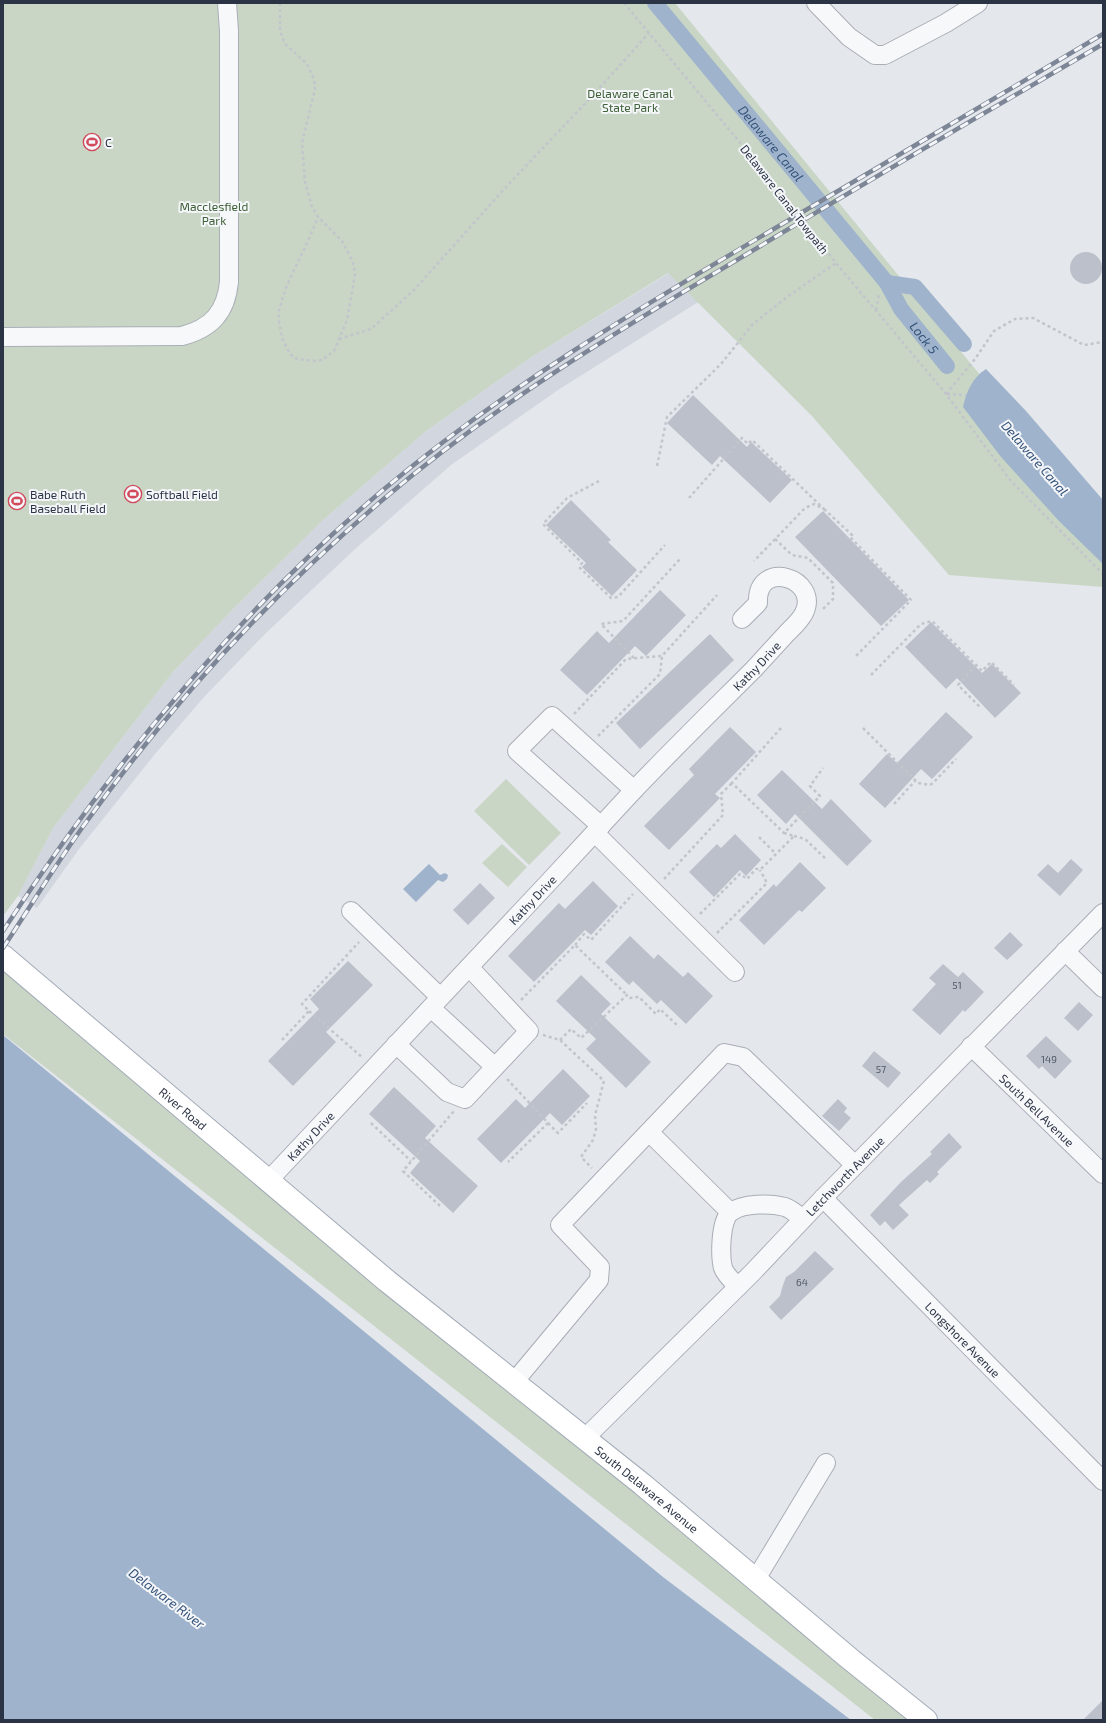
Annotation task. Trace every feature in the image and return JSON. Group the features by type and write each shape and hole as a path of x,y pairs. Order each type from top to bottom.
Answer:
{"main road":[{"name":"River Road","path":"3,956 364,1261"},
{"name":"South Delaware Avenue","path":"364,1261 461,1341 585,1438 926,1720"}],"street":[{"path":"3,337 182,336 195,333 216,318 225,301 229,282 229,31 227,3"},
{"path":"816,3 849,37 875,55 885,55 946,23 978,3"},
{"name":"Kathy Drive","path":"268,1181 634,790 763,660 803,615 806,607 804,591 793,580 785,577 776,577 767,580 761,586 758,594 758,603 742,620"},
{"path":"634,790 552,716 518,751 598,830 649,887 735,972"},
{"path":"351,911 495,1067"},
{"name":"Letchworth Avenue","path":"585,1438 738,1287 971,1046 1103,913"},
{"path":"1065,952 1103,988"},
{"path":"396,1044 448,1092 465,1099 529,1031 469,967"},
{"name":"South Bell Avenue","path":"971,1046 1103,1174"},
{"path":"514,1382 599,1280 600,1267 560,1225 724,1053 743,1057 855,1165"},
{"path":"650,1132 730,1212"},
{"name":"Longshore Avenue","path":"823,1198 1103,1481"},
{"path":"738,1287 723,1269 722,1262 721,1246 725,1219 730,1212 739,1208 763,1204 786,1208 803,1219"},
{"path":"756,1579 826,1463"}],"path":[{"path":"280,3 280,31 285,44 307,64 314,79 314,95 302,143 305,182 312,207 318,217 342,240 353,262 355,275 347,320 334,351 322,360 304,360 297,359 290,354 282,338 279,309 281,300 293,271 318,217"},
{"name":"Delaware Canal Towpath","path":"624,3 747,151 836,263 946,394 1011,481 1103,574"},
{"path":"339,340 371,329 414,290 505,188 595,93 649,33"},
{"path":"657,466 668,417 721,364 753,324 787,297 836,263"},
{"path":"876,311 879,295"},
{"path":"946,394 975,359 994,331 1015,319 1033,318 1084,345 1103,342"},
{"path":"946,394 966,395"},
{"path":"689,498 742,438 748,444 752,440 852,535 850,537 910,600 854,658"},
{"path":"599,481 567,498 543,524 582,563 579,567 611,598 618,597 665,545"},
{"path":"754,561 805,508 814,504 824,509"},
{"path":"775,539 792,555 808,558 833,583 833,597"},
{"path":"634,659 601,624 623,621 680,559"},
{"path":"587,748 660,674 662,656 717,595"},
{"path":"871,675 921,624 932,621 982,670 991,662 1014,685"},
{"path":"563,726 626,660 662,656"},
{"path":"976,665 958,685 981,708"},
{"path":"510,1010 584,934 591,940 723,816 721,794 781,728"},
{"path":"863,728 915,781 930,785 956,759"},
{"path":"784,833 820,796 810,786 823,768"},
{"path":"894,804 915,781"},
{"path":"732,783 784,833 805,839 826,860"},
{"path":"707,907 740,874 747,879 756,870 760,869 794,836"},
{"path":"759,837 776,854"},
{"path":"725,925 767,883 760,869"},
{"path":"370,930 302,1004 374,1068"},
{"path":"575,944 629,998 639,997 656,1014 660,1009 679,1028"},
{"path":"560,1040 570,1029 580,1038 627,995"},
{"path":"282,1040 309,1011"},
{"path":"529,1031 560,1040 604,1081 595,1115 596,1129 593,1140 580,1157 604,1180"},
{"path":"495,1067 558,1133 587,1103"},
{"path":"440,1206 403,1171 465,1099"},
{"path":"371,1123 411,1161"},
{"path":"508,1162 548,1123"}],"shaded area":[{"path":"774,209 797,247 695,304 558,390 451,465 354,550 265,634 204,697 155,754 79,849 37,908 18,896 53,828 172,673 234,608 322,521 426,431 530,358"}],"green space":[{"path":"3,3 675,3 976,370 1103,505 1103,587 949,575 812,416 668,273 530,358 426,431 322,521 234,608 172,673 53,828 18,896 3,916"},
{"path":"506,779 561,833 529,865 474,811"},
{"path":"502,844 527,867 508,887 482,863"},
{"path":"3,956 926,1720 875,1720 3,1034"}],"water":[{"path":"986,369 1026,411 1103,500 1103,564 1058,520 1001,457 963,407 971,385 977,376"},
{"path":"429,864 440,875 445,873 448,875 447,879 443,882 438,880 416,902 403,889"},
{"name":"Delaware River","path":"3,1035 663,1577 851,1720 3,1720"}],"building":[{"path":"1083,252 1089,252 1098,256 1102,268 1098,280 1089,284 1083,284 1074,280 1070,271 1070,265 1074,256"},
{"path":"693,395 747,447 751,442 792,480 770,503 720,456 712,465 667,423"},
{"path":"571,500 611,540 608,542 637,570 612,596 582,567 586,563 546,525"},
{"path":"823,511 909,600 881,626 795,537"},
{"path":"660,590 686,615 646,656 635,646 587,695 560,670 597,631 609,643"},
{"path":"931,622 982,673 992,664 1021,693 995,718 957,678 946,689 905,647"},
{"path":"710,634 734,660 640,749 616,723"},
{"path":"946,712 973,737 932,779 921,769 885,808 859,784 887,754 897,763"},
{"path":"730,727 756,752 715,794 720,798 669,850 644,826 694,775 689,769"},
{"path":"782,770 822,809 831,799 872,841 847,866 795,814 786,824 757,795"},
{"path":"735,834 761,860 746,876 740,870 714,897 689,872 717,844 721,848"},
{"path":"1071,859 1083,870 1060,896 1037,875 1048,864 1058,873"},
{"path":"800,862 826,888 802,912 799,910 764,945 739,920 774,884 776,887"},
{"path":"593,881 618,906 591,935 585,930 534,982 508,956 559,903 565,909"},
{"path":"480,883 495,898 468,925 453,910"},
{"path":"1010,932 1023,945 1007,960 994,948"},
{"path":"630,936 654,959 658,954 683,977 688,972 713,996 686,1024 661,1000 657,1004 633,981 629,985 605,962"},
{"path":"348,961 373,985 326,1032 336,1042 293,1086 268,1061 319,1009 310,999"},
{"path":"943,964 958,977 963,972 984,992 965,1012 963,1010 940,1035 912,1010 936,984 929,978"},
{"path":"581,975 611,1004 601,1014 651,1062 626,1088 586,1049 596,1039 556,1001"},
{"path":"1079,1002 1093,1015 1078,1031 1064,1018"},
{"path":"1046,1036 1072,1061 1055,1079 1042,1066 1039,1069 1026,1056"},
{"path":"874,1051 901,1073 888,1088 862,1066"},
{"path":"563,1069 590,1096 562,1125 550,1113 501,1163 477,1139 516,1099 525,1108"},
{"path":"394,1087 436,1126 425,1138 478,1186 453,1213 410,1173 420,1161 369,1114"},
{"path":"838,1099 847,1108 844,1112 851,1118 839,1131 822,1116"},
{"path":"949,1133 962,1147 937,1172 939,1174 930,1183 927,1180 899,1205 909,1215 893,1230 885,1221 880,1226 870,1215 901,1182 932,1154 930,1152"},
{"path":"815,1251 834,1269 781,1320 769,1307 780,1296 786,1277 794,1272"},
{"path":"1103,1700 1103,1720 1083,1720"}],"waterway":[{"name":"Delaware Canal","path":"655,3 887,283 901,309 947,366"},
{"name":"Delaware Canal","path":"887,283 915,287 964,344"}],"railway":[{"path":"3,931 86,811 130,753 176,697 275,589 328,538 428,453 522,385 618,322 1103,34"},
{"path":"3,948 87,821 154,734 190,691 227,650 304,571 386,497 472,430 561,368 653,310 1103,44"}],"place":[{"name":"C","path":"92,142"},
{"name":"Softball Field","path":"133,494"},
{"name":"Babe Ruth Baseball Field","path":"17,501"}],"park label":[{"name":"Delaware Canal State Park","path":"630,100"},
{"name":"Macclesfield Park","path":"214,213"}],"water label":[{"name":"Lock 5","path":"924,337"}]}
